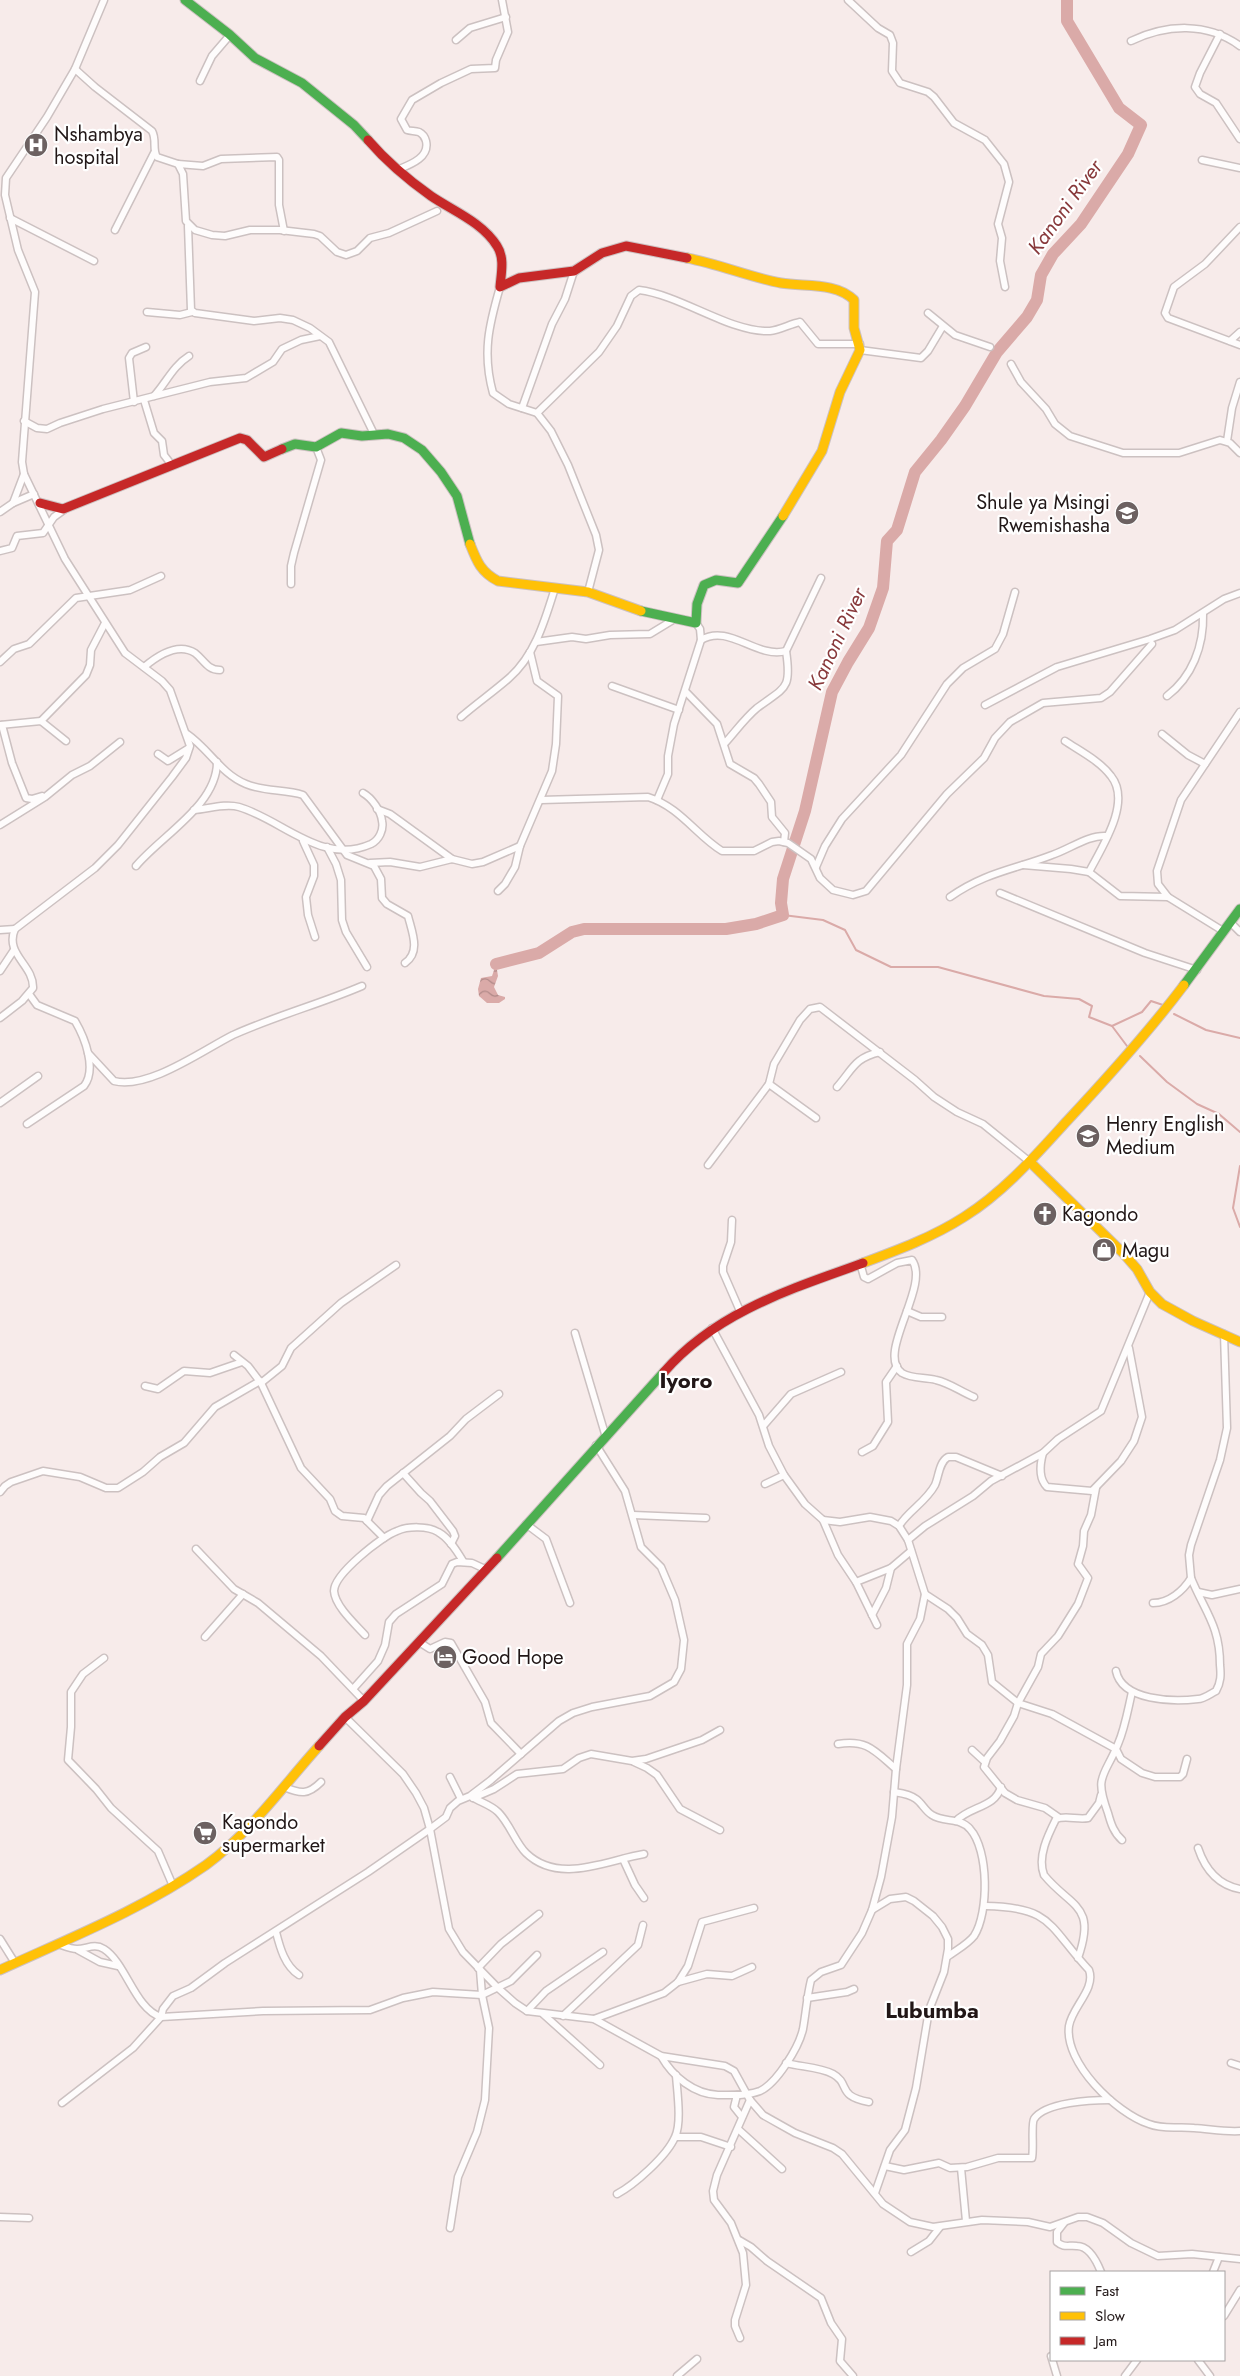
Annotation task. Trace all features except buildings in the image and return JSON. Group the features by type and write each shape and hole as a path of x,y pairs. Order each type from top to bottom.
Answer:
{"main road":[{"path":"40,503 56,508 67,508 154,474 171,464 243,438 264,457 295,444 316,447 341,433 362,436 388,434 404,438 422,450 441,472 457,496 463,513 469,542 478,565 485,574 498,581 588,592 629,608 673,620 696,623 697,604 704,586 716,580 738,583 785,513 827,440 840,392 860,347 854,328 854,300 846,292 836,289 780,283 700,260 626,246 602,252 574,271 519,278 500,286 502,261 498,247 489,234 431,196 397,170 344,116 302,83 255,58 230,35 184,0"},
{"path":"0,1970 129,1911 174,1886 212,1859 261,1815 345,1717 364,1701 419,1642 678,1354 712,1328 761,1300 925,1237 960,1220 994,1194 1030,1162 1115,1070 1198,970 1223,931 1240,909"},
{"path":"1030,1162 1123,1253 1137,1269 1150,1292 1162,1304 1240,1342"}],"street":[{"path":"0,930 15,929 95,868 118,845 172,777 186,758 190,748 187,734 170,690 162,681 125,653 89,597 48,525 40,503 24,474 21,453 35,292 18,250 5,195 3,176 46,117 75,69 104,0"},
{"path":"397,170 419,160 425,153 427,146 425,138 420,133 407,130 403,125 401,119 408,104 416,96 467,70 496,68 496,60 507,35 506,17 502,0"},
{"path":"848,0 878,28 890,35 892,43 892,71 900,83 928,92 934,96 954,123 986,140 1004,164 1009,182 998,224 1002,238 1000,261 1005,287"},
{"path":"456,40 470,28 506,17"},
{"path":"1131,41 1148,33 1174,28 1189,28 1220,34 1240,46"},
{"path":"1220,34 1200,73 1196,87 1200,94 1216,103 1240,140"},
{"path":"200,81 212,56 230,35"},
{"path":"75,69 94,87 152,132 155,140 154,153 115,230"},
{"path":"154,153 160,159 178,164 203,166 221,159 277,157 279,160 279,205 284,231"},
{"path":"1202,160 1240,168"},
{"path":"178,164 183,174 185,216 188,226 190,307 192,312"},
{"path":"188,226 204,234 225,236 250,230 284,231 317,235 337,252 346,255 357,251 374,237 437,212"},
{"path":"10,218 94,261"},
{"path":"1240,227 1205,264 1174,288 1166,313 1168,318 1240,345"},
{"path":"522,408 552,324 565,299 574,271"},
{"path":"500,286 487,339 486,360 488,376 493,393 499,398 537,413 551,431 568,465 596,535 599,550 588,592"},
{"path":"537,413 599,352 617,326 631,296 639,290 657,293 746,328 771,330 800,322 818,344 860,347 920,358 928,351 943,326"},
{"path":"147,312 180,315 192,312 254,321 280,318 304,324 329,342 374,434"},
{"path":"928,313 955,335 990,347"},
{"path":"1230,341 1240,332"},
{"path":"24,422 37,428 47,429 80,416 210,382 250,376 272,362 282,349 301,340 320,336"},
{"path":"134,402 129,358 132,353 146,347"},
{"path":"153,397 168,380 175,366 189,356"},
{"path":"1011,364 1021,382 1046,409 1055,424 1070,436 1126,454 1179,453 1217,440 1227,441 1240,453"},
{"path":"1227,441 1232,408 1240,382"},
{"path":"144,400 154,433 162,441 164,455 171,464"},
{"path":"291,584 291,566 294,553 321,460 316,447"},
{"path":"14,503 24,474"},
{"path":"0,512 34,494"},
{"path":"0,551 12,548 17,536 41,535 58,513 67,508"},
{"path":"0,662 14,649 29,644 79,597 130,590 161,576"},
{"path":"725,743 757,708 781,693 789,670 786,651 821,578"},
{"path":"461,718 510,678 530,652 536,642 555,588"},
{"path":"816,867 825,846 846,814 905,750 947,684 964,668 995,649 1003,634 1015,592"},
{"path":"985,705 1057,667 1175,630 1224,599 1240,593"},
{"path":"1166,696 1180,686 1199,649 1203,629 1203,614"},
{"path":"536,642 572,637 586,639 610,635 650,634 673,620"},
{"path":"49,794 32,799 26,798 12,763 1,725 41,721 86,675 90,665 91,650 105,623"},
{"path":"658,800 668,774 670,745 701,640 700,629 696,623"},
{"path":"701,640 713,634 722,634 767,651 779,653 786,651"},
{"path":"541,800 648,797 658,800 681,816 722,851 754,851 772,842 784,842 804,853 816,867 826,885 833,890 852,895 866,891 947,794 984,758 995,738 1010,722 1043,703 1101,698 1110,692 1152,644"},
{"path":"144,667 164,653 184,650 195,654 211,668 220,670"},
{"path":"498,891 505,884 515,866 520,846 541,800 555,756 559,700 556,693 537,681 530,652"},
{"path":"612,686 680,710"},
{"path":"686,692 714,719 725,743 730,764 754,778 767,795 771,802 772,817 785,833 784,842"},
{"path":"1223,931 1168,897 1158,884 1157,867 1181,800 1240,712"},
{"path":"41,721 66,741"},
{"path":"187,734 234,778 262,790 303,795 341,849 351,858 374,866 380,875 381,894 384,900 408,916 414,940 414,951 412,958 405,963"},
{"path":"1162,734 1188,755 1205,764"},
{"path":"1065,741 1111,774 1120,796 1117,812 1089,872"},
{"path":"0,825 49,794 72,775 90,766 120,742"},
{"path":"158,754 168,761 190,748"},
{"path":"136,866 194,810 212,789 217,774 217,762"},
{"path":"194,810 226,806 240,807 274,822 303,840 326,847 341,849 362,848 375,842 380,836 382,825 377,809 371,799 363,793"},
{"path":"377,809 396,818 452,859 472,864 483,862 520,846"},
{"path":"950,897 986,875 1022,865 1076,846 1093,837 1106,836"},
{"path":"303,840 314,865 314,876 306,897 308,915 315,937"},
{"path":"326,847 336,864 341,880 342,920 346,932 367,967"},
{"path":"370,864 390,862 420,867 452,859"},
{"path":"1022,865 1089,872 1120,896 1168,897"},
{"path":"1000,893 1145,953 1198,970"},
{"path":"1231,923 1240,932"},
{"path":"0,1018 29,994 33,988 33,981 14,950 12,941 15,929"},
{"path":"0,971 14,950"},
{"path":"88,1053 114,1081 140,1080 191,1060 233,1035 362,986"},
{"path":"27,1124 84,1086 88,1081 90,1071 88,1053 76,1021 37,1005 29,994"},
{"path":"708,1165 769,1084 774,1064 790,1036 810,1009 815,1007 820,1007 880,1052 934,1097 994,1132 1030,1162"},
{"path":"837,1087 858,1060 864,1056 880,1052"},
{"path":"0,1103 38,1076"},
{"path":"769,1084 816,1118"},
{"path":"732,1220 731,1242 725,1260 724,1272 740,1311"},
{"path":"860,1263 864,1277 868,1278 897,1263 912,1260 916,1267 907,1311 897,1342 895,1358 897,1366 902,1372 911,1376 945,1382 974,1397"},
{"path":"0,1492 11,1482 43,1471 80,1477 106,1488 118,1488 143,1472 160,1457 184,1443 215,1407 260,1382 282,1366 291,1348 341,1303 396,1264"},
{"path":"908,1540 925,1526 973,1496 984,1485 1043,1454 1058,1439 1101,1411 1129,1348 1150,1292"},
{"path":"907,1311 921,1317 942,1317"},
{"path":"712,1328 764,1425 769,1446 784,1475 804,1504 823,1520 842,1562 856,1582 877,1625"},
{"path":"575,1333 605,1434"},
{"path":"1116,1671 1120,1683 1132,1692 1158,1698 1200,1700 1216,1691 1220,1677 1220,1648 1217,1631 1191,1578 1189,1555 1191,1544 1220,1460 1227,1428 1224,1334"},
{"path":"1043,1454 1040,1467 1043,1484 1047,1487 1087,1492 1096,1488 1128,1452 1139,1431 1142,1417 1129,1348"},
{"path":"234,1355 248,1366 260,1382 301,1468 330,1499 335,1511 342,1516 357,1516 368,1522 384,1538"},
{"path":"145,1386 158,1389 184,1371 210,1373 242,1362"},
{"path":"862,1452 873,1446 888,1422 886,1382 897,1366"},
{"path":"764,1425 791,1394 841,1372"},
{"path":"368,1522 381,1492 450,1436 466,1418 498,1394"},
{"path":"472,1797 559,1721 573,1713 592,1707 650,1696 669,1686 678,1676 684,1640 679,1612 668,1580 661,1567 641,1547 633,1515 624,1491 596,1445"},
{"path":"900,1526 905,1516 914,1512 932,1489 943,1461 948,1457 956,1457 1002,1476"},
{"path":"403,1473 420,1493 430,1501 453,1531 454,1536 451,1544"},
{"path":"766,1484 784,1475"},
{"path":"1096,1488 1091,1515 1084,1531 1084,1546 1078,1564 1088,1581 1078,1604 1058,1636 1041,1654 1038,1667 1000,1741 985,1762 985,1770 1010,1797 1045,1808 1058,1817 1088,1818 1099,1803 1102,1777 1116,1749 1125,1723 1132,1692"},
{"path":"633,1515 706,1518"},
{"path":"661,2056 668,2068 689,2086 706,2094 748,2097 763,2090 786,2063 802,2031 811,1980 815,1975 841,1965 862,1933 872,1910 892,1817 896,1768 907,1685 907,1644 920,1619 925,1594 908,1540 900,1526 891,1521 870,1517 840,1522 823,1520"},
{"path":"526,1524 546,1539 570,1603"},
{"path":"365,1635 340,1605 335,1597 334,1588 337,1581 354,1561 396,1531 414,1527 436,1531 451,1544 463,1561 485,1569"},
{"path":"196,1549 234,1589 258,1603 303,1640 364,1701"},
{"path":"856,1582 891,1568 911,1551"},
{"path":"353,1689 378,1661 385,1645 390,1622 396,1614 437,1589 448,1576 452,1564 463,1561"},
{"path":"872,1615 886,1588 891,1568"},
{"path":"1153,1603 1160,1603 1176,1595 1191,1578"},
{"path":"1198,1592 1212,1595 1240,1589"},
{"path":"205,1637 243,1594"},
{"path":"925,1594 948,1609 968,1634 982,1645 988,1655 992,1682 1018,1703 1052,1714 1116,1749 1121,1759 1130,1766 1155,1777 1180,1777 1183,1774 1188,1759"},
{"path":"419,1642 430,1648 445,1642 451,1643 485,1702 491,1723 521,1754"},
{"path":"104,1658 83,1674 71,1692 71,1727 68,1760 96,1789 111,1808 158,1851 174,1886"},
{"path":"345,1717 404,1774 424,1808 430,1829 449,1929 463,1952 498,1988 528,2011 594,2019 661,2056 725,2066 734,2071 748,2097 760,2112 772,2121 795,2133 823,2142 842,2154 883,2204 900,2217 924,2226 940,2227 966,2221 1028,2222 1050,2227 1078,2217 1095,2219 1131,2243 1158,2256 1192,2254 1240,2259"},
{"path":"632,1761 646,1759 702,1740 720,1730"},
{"path":"838,1744 854,1742 865,1744 878,1752 896,1768"},
{"path":"972,1750 985,1762"},
{"path":"62,2103 133,2048 160,2017 163,2009 173,1996 191,1988 430,1829 446,1817 450,1808 461,1799 494,1789 517,1774 563,1769 585,1755 632,1761 657,1775 680,1809 720,1830"},
{"path":"450,1776 461,1799"},
{"path":"284,1787 300,1793 308,1793 321,1782"},
{"path":"956,1820 972,1808 982,1807 994,1799 1001,1787"},
{"path":"894,1792 915,1798 928,1814 937,1818 956,1820 971,1829 978,1843 983,1870 985,1906 972,1938 946,1957"},
{"path":"1101,1795 1114,1831 1122,1840"},
{"path":"472,1797 496,1810 508,1824 526,1852 552,1868 593,1866 644,1854"},
{"path":"1058,1817 1045,1845 1042,1870 1047,1880 1075,1904 1083,1915 1082,1941 1078,1958"},
{"path":"1198,1848 1203,1864 1213,1875 1224,1884 1240,1889"},
{"path":"623,1859 635,1885 644,1898"},
{"path":"872,1910 890,1899 906,1897 933,1916 942,1927 948,1939 946,1957 924,2030 913,2106 906,2130 890,2150 875,2193"},
{"path":"985,1906 1026,1910 1043,1917 1089,1970 1090,1980 1073,2013 1070,2024 1071,2042 1081,2068 1110,2100 1148,2124 1161,2127 1194,2128 1223,2132 1240,2131"},
{"path":"594,2019 664,1993 678,1982 688,1966 702,1922 754,1908"},
{"path":"450,2228 458,2177 477,2132 485,2100 489,2028 479,1969 501,1944 539,1914"},
{"path":"563,2016 638,1945 643,1925"},
{"path":"276,1932 284,1956 293,1971 299,1975"},
{"path":"0,1939 15,1963"},
{"path":"57,1944 78,1950 100,1962 118,1966"},
{"path":"78,1950 93,1946 110,1954 148,2009 160,2017 263,2011 370,2010 402,1998 433,1992 482,1995 511,1981 537,1955"},
{"path":"528,2011 546,1991 603,1952"},
{"path":"678,1982 708,1974 732,1976 752,1967"},
{"path":"807,1998 847,1992 854,1989"},
{"path":"542,2014 600,2065"},
{"path":"786,2063 828,2072 840,2080 848,2095 869,2102"},
{"path":"1231,2063 1240,2066"},
{"path":"617,2194 633,2185 676,2137 678,2123 676,2075"},
{"path":"737,2095 734,2107 742,2117"},
{"path":"740,2338 735,2326 735,2320 746,2285 744,2261 739,2240 731,2223 717,2206 713,2191 718,2174 738,2129 748,2097"},
{"path":"884,2166 904,2170 939,2163 945,2167 961,2168 998,2158 1032,2158 1033,2121 1037,2116 1060,2105 1088,2100 1110,2100"},
{"path":"738,2129 782,2169"},
{"path":"676,2137 701,2137 731,2147"},
{"path":"961,2168 966,2221"},
{"path":"0,2217 29,2218"},
{"path":"1065,2222 1057,2232 1057,2242 1063,2246 1086,2248 1101,2271"},
{"path":"911,2252 929,2241 940,2227"},
{"path":"739,2240 807,2287 824,2302 831,2323 842,2339 840,2361 853,2376"},
{"path":"1213,2271 1219,2257"},
{"path":"1225,2314 1240,2290"},
{"path":"677,2376 697,2359"},
{"path":"1052,2361 1057,2376"},
{"path":"1126,2376 1136,2361"},
{"path":"1199,2361 1210,2376"}],"water":[{"path":"496,964 498,976 494,987 498,995 505,997 505,999 499,1003 487,1003 479,996 478,989 481,978 492,976"}],"waterway":[{"name":"Kanoni River","path":"496,964 539,953 572,932 584,929 726,929 756,924 783,915 781,903 783,879 805,811 832,692 869,628 883,588 887,541 897,530 915,472 965,406 997,352 1027,317 1037,300 1041,275 1053,254 1081,224 1128,154 1141,125 1119,108 1067,21 1067,0"},
{"path":"783,915 823,920 845,930 856,950 891,967 938,967 1044,996 1079,999 1092,1006 1089,1017 1112,1026 1127,1046"},
{"path":"1112,1026 1142,1012 1151,1001 1163,1005"},
{"path":"1174,1014 1206,1030 1240,1038"},
{"path":"1140,1056 1167,1082 1197,1104 1219,1114 1240,1132"},
{"path":"1240,1166 1233,1208 1240,1227"}],"traffic: fast":[{"path":"185,0 229,34 255,58 302,83 354,125 368,140"},
{"path":"282,449 295,444 316,447 341,433 362,436 388,434 404,438 422,450 441,472 457,496 470,544"},
{"path":"641,611 696,623 697,604 704,585 716,580 738,583 783,516"},
{"path":"1184,985 1240,909"},
{"path":"497,1558 664,1372"}],"traffic: slow":[{"path":"687,258 781,283 820,286 838,290 854,300 854,328 860,350 840,392 822,451 783,516"},
{"path":"470,544 480,566 487,574 498,581 588,592 641,611"},
{"path":"863,1263 940,1231 979,1207 1006,1185 1098,1088 1142,1038 1184,985"},
{"path":"1030,1162 1123,1253 1137,1269 1150,1292 1162,1304 1193,1321 1240,1342"},
{"path":"0,1970 132,1909 206,1865 252,1824 319,1746"}],"traffic: jam":[{"path":"368,140 390,163 414,183 467,218 491,238 501,256 500,287 519,278 574,271 602,253 626,246 687,258"},
{"path":"40,503 63,509 240,438 247,440 264,457 282,449"},
{"path":"664,1372 707,1333 731,1318 782,1293 863,1263"},
{"path":"319,1746 345,1717 364,1701 497,1558"}],"place":[{"name":"Nshambya hospital","path":"36,145"},
{"name":"Shule ya Msingi Rwemishasha","path":"1127,513"},
{"name":"Henry English Medium","path":"1088,1136"},
{"name":"Kagondo","path":"1045,1214"},
{"name":"Magu","path":"1104,1250"},
{"name":"Good Hope","path":"445,1657"},
{"name":"Kagondo supermarket","path":"205,1833"}],"district":[{"name":"Iyoro","path":"686,1380"},
{"name":"Lubumba","path":"932,2010"}]}
